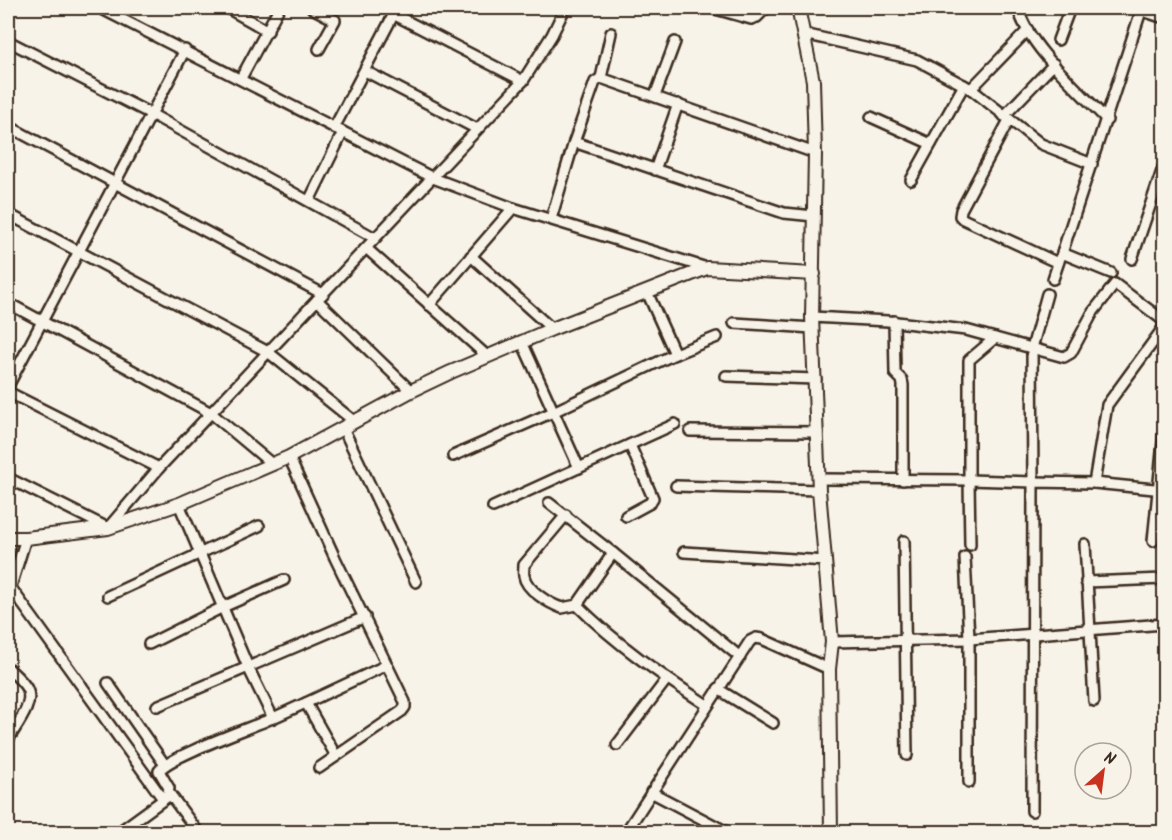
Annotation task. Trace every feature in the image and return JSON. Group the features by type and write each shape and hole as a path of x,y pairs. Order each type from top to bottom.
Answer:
{"street":[{"path":"100,8 433,178 513,208 707,268 814,274"},
{"path":"227,8 268,31"},
{"path":"241,78 279,8"},
{"path":"312,8 335,20 319,49"},
{"path":"108,528 159,468 523,81 566,8"},
{"path":"712,8 751,19 757,17 765,8"},
{"path":"798,8 813,81 815,153 813,322 820,485 832,642 829,669 831,832"},
{"path":"1018,8 1020,18 1042,52 1107,120"},
{"path":"1058,40 1070,8"},
{"path":"1053,279 1107,120 1139,8 1164,18"},
{"path":"309,201 364,71 395,11 523,81"},
{"path":"911,180 968,87 1028,30"},
{"path":"602,78 611,33"},
{"path":"804,34 917,60 968,87 1041,144 1092,165"},
{"path":"8,41 151,114 375,238"},
{"path":"655,96 675,42"},
{"path":"8,386 185,50"},
{"path":"1054,64 1006,118 960,216 1058,263"},
{"path":"364,71 477,129"},
{"path":"551,219 595,82 602,78 815,153"},
{"path":"655,170 678,104"},
{"path":"871,117 931,144"},
{"path":"8,126 320,297 411,391"},
{"path":"574,142 784,213 814,216"},
{"path":"1132,259 1164,165"},
{"path":"429,305 513,208"},
{"path":"8,214 268,352 349,425 416,582"},
{"path":"366,248 487,356"},
{"path":"1062,253 1111,273"},
{"path":"471,256 552,329"},
{"path":"8,538 108,528 179,504 289,457 411,391 487,356 707,268"},
{"path":"734,323 894,321 966,330 1056,357 1064,357 1071,353 1093,312 1115,284 1164,321"},
{"path":"647,292 675,354"},
{"path":"1032,811 1032,348 1047,294"},
{"path":"8,303 211,413 272,464"},
{"path":"894,321 895,373 902,380 903,385 903,480"},
{"path":"1094,483 1107,405 1164,327"},
{"path":"453,456 717,337"},
{"path":"970,545 969,360 995,338"},
{"path":"522,342 579,468"},
{"path":"726,376 816,379"},
{"path":"8,392 159,468"},
{"path":"493,507 675,424"},
{"path":"690,431 818,432"},
{"path":"1153,541 1161,490 1164,432"},
{"path":"626,516 650,503 653,498 630,445"},
{"path":"289,457 405,702 405,707 319,768"},
{"path":"8,478 108,528"},
{"path":"676,486 820,485 903,480 969,480 1094,483 1161,490"},
{"path":"549,503 740,657"},
{"path":"179,504 248,667 273,718"},
{"path":"566,515 524,566 524,576 528,585 556,606 562,608 577,605 613,553"},
{"path":"108,596 259,526"},
{"path":"26,538 9,592 166,796 198,832"},
{"path":"904,541 907,755"},
{"path":"1084,544 1094,701"},
{"path":"684,552 826,561"},
{"path":"966,557 969,639 969,782"},
{"path":"1086,582 1164,579"},
{"path":"149,644 284,580"},
{"path":"577,605 599,627 667,679 707,705"},
{"path":"157,706 365,617"},
{"path":"832,642 969,639 1164,624"},
{"path":"626,832 750,641 756,638 829,669"},
{"path":"118,832 166,796 169,788 159,774 165,765 387,665"},
{"path":"8,668 27,688 30,697 8,740"},
{"path":"617,745 667,679"},
{"path":"108,683 165,765"},
{"path":"718,689 773,723"},
{"path":"306,703 336,756"},
{"path":"651,792 727,832"}]}
